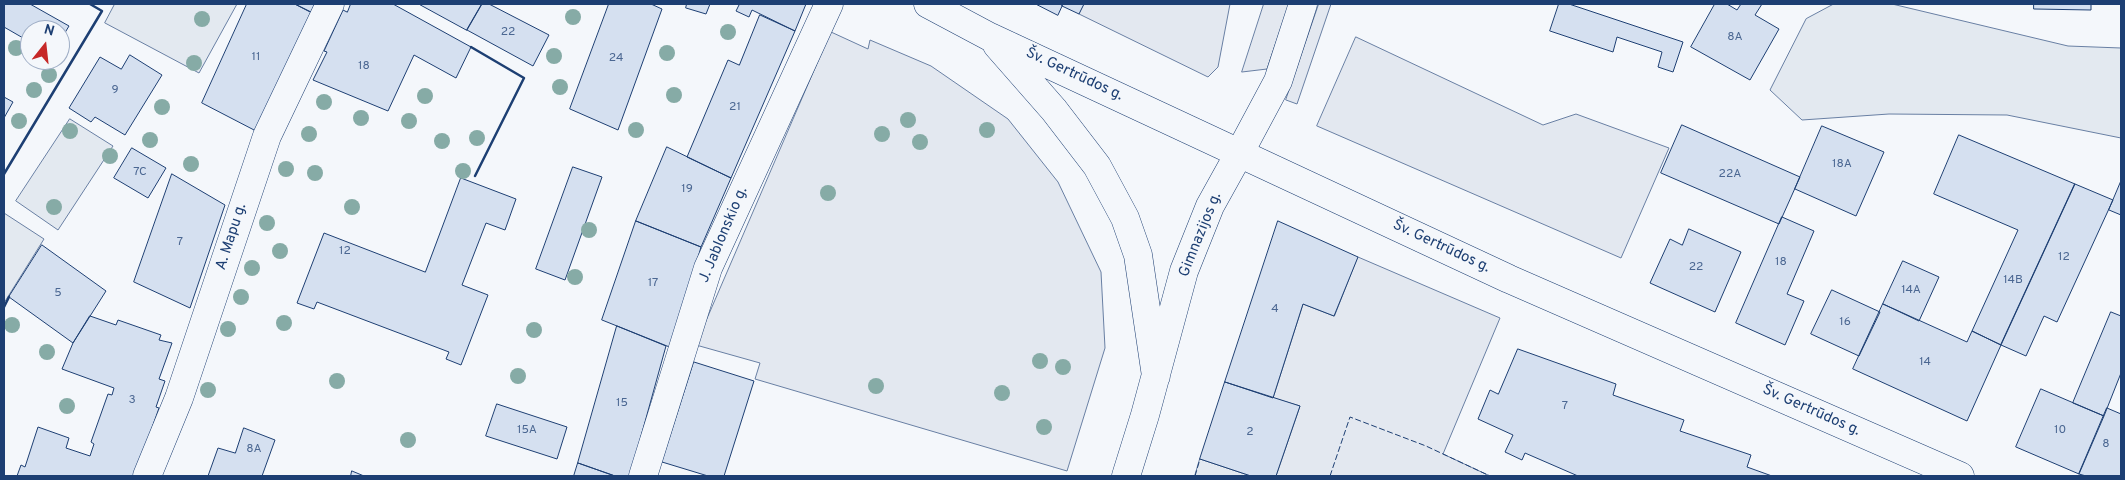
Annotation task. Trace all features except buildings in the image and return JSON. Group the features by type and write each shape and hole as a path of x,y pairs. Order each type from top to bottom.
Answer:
{"main road":[{"name":"A. Mapu g.","path":"148,476 179,398 267,136 330,4"},
{"name":"J. Jablonskio g.","path":"644,476 708,268 829,4"},
{"name":"Šv. Gertrūdos g.","path":"928,4 990,36 1509,279 1960,476"},
{"name":"Gimnazijos g.","path":"1126,476 1146,415 1187,263 1210,206 1278,81 1303,4"},
{"path":"990,36 1054,110 1097,166 1125,218 1138,255 1156,376"}],"shaded area":[{"path":"115,4 237,4 199,73 105,23"},
{"path":"1084,4 1230,4 1218,67 1208,77 1079,14"},
{"path":"1264,4 1289,4 1267,69 1242,72"},
{"path":"1319,4 1331,4 1297,104 1286,100"},
{"path":"1834,4 1892,4 2068,46 2121,48 2121,138 2007,115 1889,114 1802,120 1770,90 1806,19"},
{"path":"831,32 868,49 870,40 931,66 1008,119 1058,182 1101,272 1105,348 1067,471 755,379 760,363 696,345"},
{"path":"1356,37 1543,125 1576,114 1669,148 1621,258 1317,126"},
{"path":"70,119 113,146 58,230 16,201"},
{"path":"4,213 44,239 4,303"},
{"path":"1358,257 1500,318 1443,454 1490,476 1276,476 1300,406 1273,398 1303,304 1334,316"},
{"path":"1200,459 1251,476 1195,476"}],"fence":[{"path":"1330,476 1350,417 1426,446 1490,476"},
{"path":"1195,476 1200,459"}],"wall":[{"path":"4,174 102,11 90,4"},
{"path":"471,47 524,78 475,176"},
{"path":"4,307 9,297"}]}
